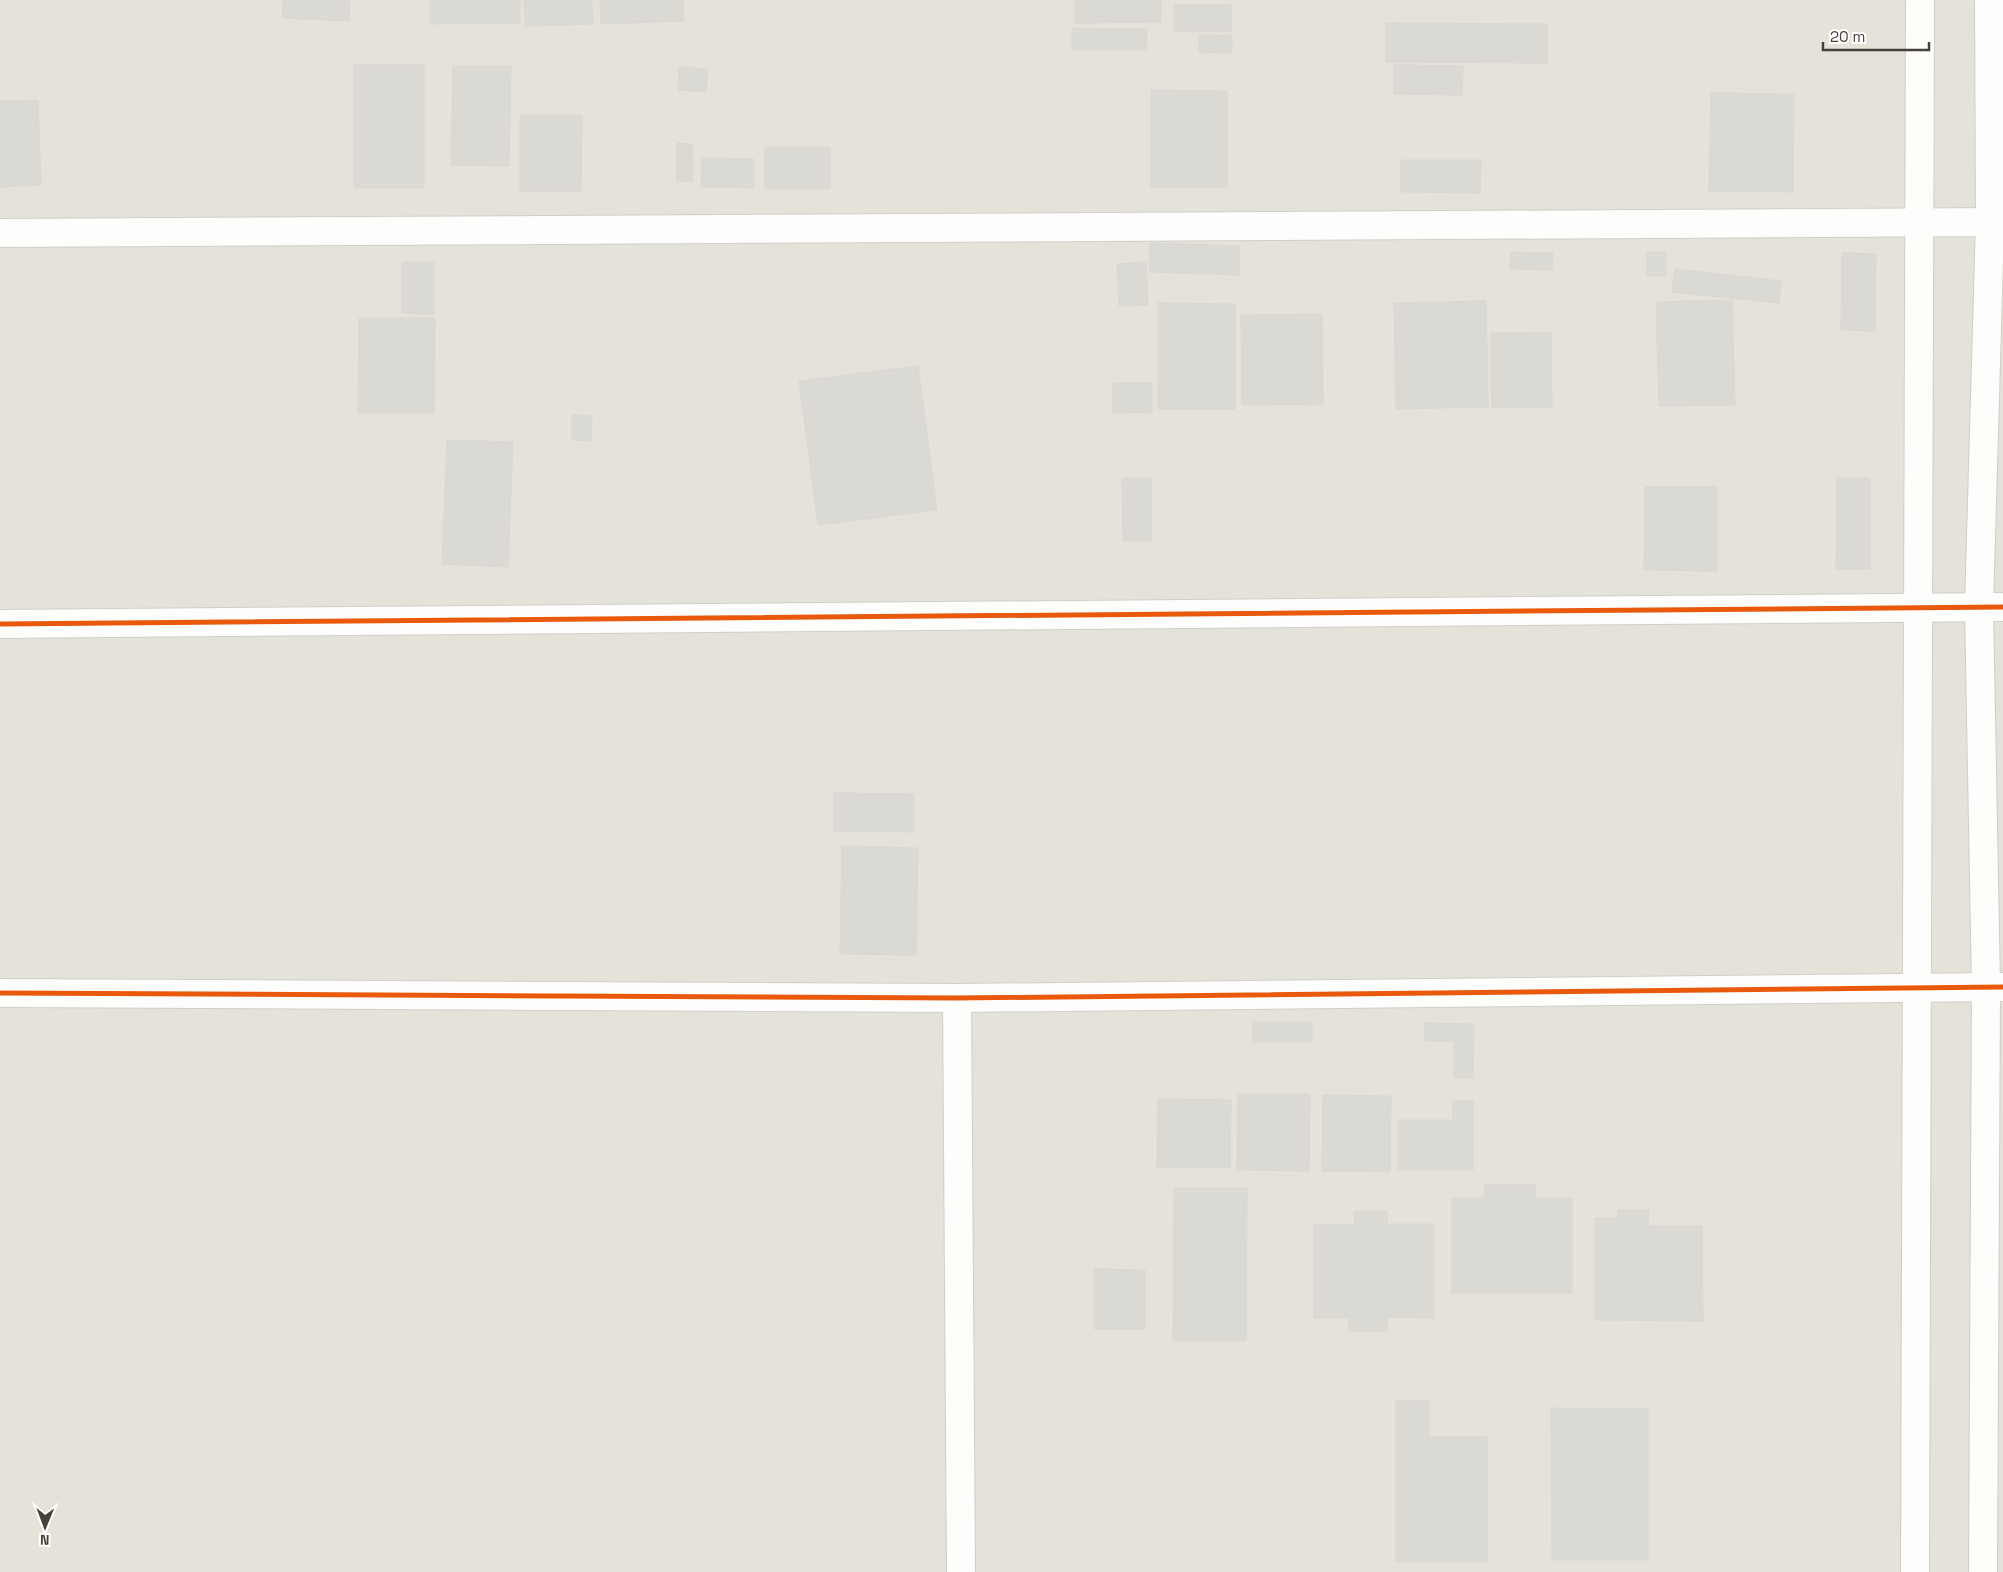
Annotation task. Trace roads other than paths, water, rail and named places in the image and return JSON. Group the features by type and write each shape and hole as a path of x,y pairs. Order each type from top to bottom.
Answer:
{"street":[{"path":"1915,1572 1920,0"},
{"path":"1983,1572 1995,987 1991,607 1996,222 1989,0"},
{"path":"0,233 1996,222"},
{"path":"0,624 1991,607"},
{"path":"0,993 958,998 1995,987"},
{"path":"958,998 961,1572"}]}
